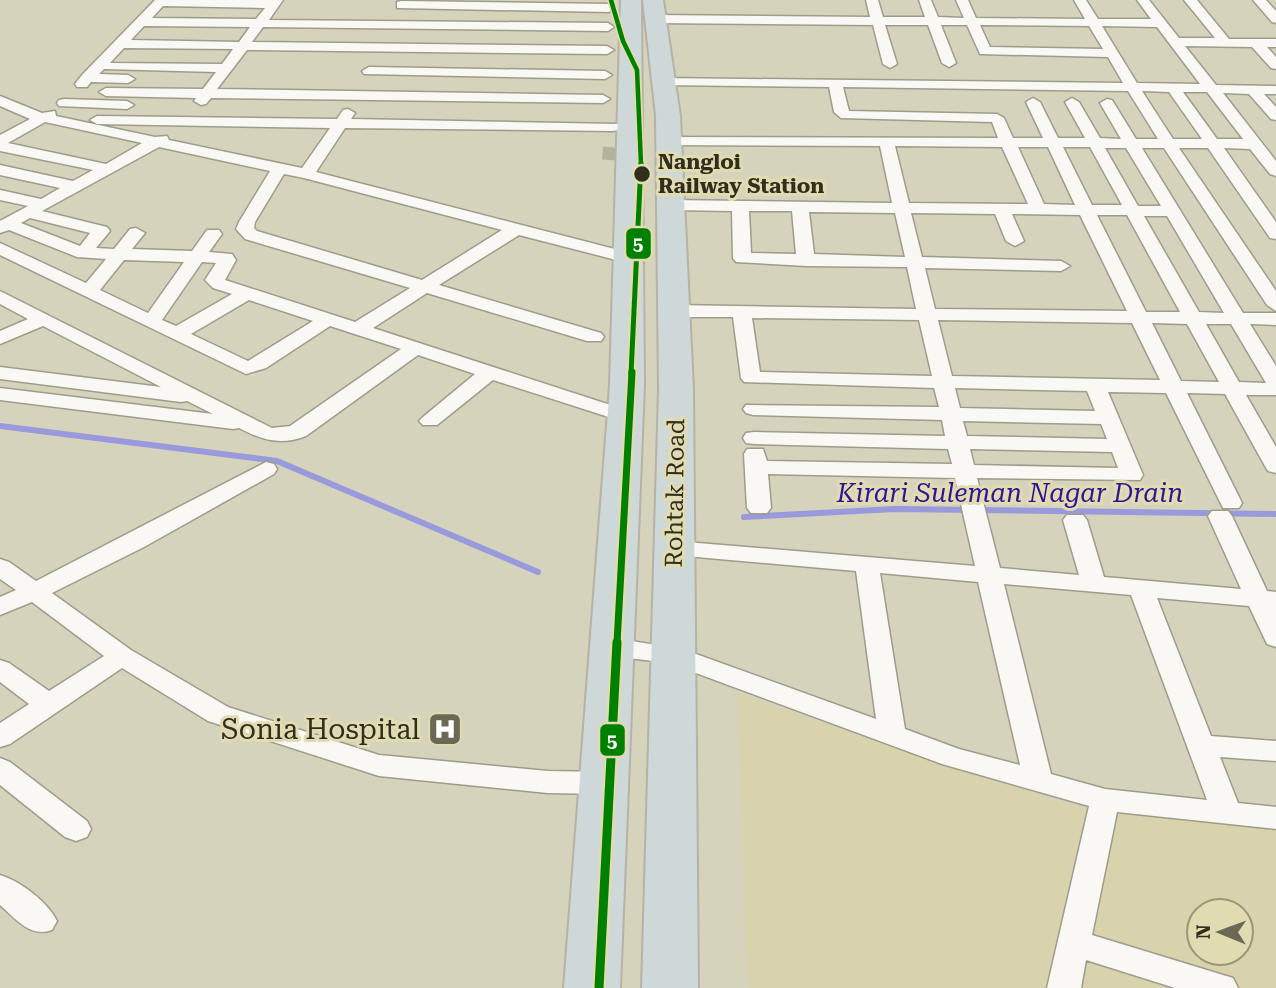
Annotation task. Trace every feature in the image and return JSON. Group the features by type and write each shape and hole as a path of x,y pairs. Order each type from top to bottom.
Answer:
{"highway":[{"name":"Rohtak Road","path":"615,62 664,80 669,140 674,311 670,988"},
{"path":"592,988 625,416 628,265 615,62"},
{"path":"628,265 673,272"}],"street":[{"path":"872,0 890,64"},
{"path":"925,0 949,63"},
{"path":"962,0 985,51 1032,32 1095,23 1161,23"},
{"path":"1080,0 1169,143 1276,305"},
{"path":"1143,0 1276,171"},
{"path":"1190,0 1226,43"},
{"path":"1259,0 1274,14"},
{"path":"149,14 254,31 376,56 509,57 615,62"},
{"path":"149,14 254,31 376,56 509,57 615,62"},
{"path":"52,119 87,78 149,14"},
{"path":"0,143 52,119 186,120 376,56 509,57 615,62 877,21 972,22 1032,32 1114,53"},
{"path":"120,44 254,31"},
{"path":"109,55 254,31"},
{"path":"99,66 254,31"},
{"path":"10,220 157,142 186,120 254,31"},
{"path":"1176,42 1276,43"},
{"path":"1256,43 1276,65"},
{"path":"75,91 211,87 376,56 509,57 615,62"},
{"path":"376,56 509,57 615,62"},
{"path":"64,103 197,106 376,56 509,57 615,62"},
{"path":"306,174 376,56"},
{"path":"87,78 211,87"},
{"path":"664,80 1135,85 1276,90"},
{"path":"835,83 842,114 992,117 1000,120 1038,209"},
{"path":"1172,86 1276,234"},
{"path":"1253,90 1276,117"},
{"path":"0,100 22,112 306,174 516,229 628,265"},
{"path":"1032,102 1174,388 1267,600 1276,638"},
{"path":"1072,102 1276,466"},
{"path":"1107,103 1276,383"},
{"path":"1241,127 1276,128"},
{"path":"669,140 1254,144"},
{"path":"886,141 913,264 1038,781"},
{"path":"0,143 109,169"},
{"path":"280,168 247,222 245,229 251,235 594,337"},
{"path":"0,170 76,187"},
{"path":"0,195 44,204"},
{"path":"671,205 1171,211"},
{"path":"740,205 742,258 1061,266"},
{"path":"800,206 806,261"},
{"path":"1001,208 1015,242"},
{"path":"10,220 83,253 226,258 227,261 215,283 330,318 625,416"},
{"path":"10,220 101,230 83,253"},
{"path":"359,328 516,229"},
{"path":"89,292 136,233"},
{"path":"151,322 213,234"},
{"path":"0,248 246,368 258,364 330,318"},
{"path":"176,334 249,292"},
{"path":"0,297 268,434 279,436 298,431 417,347"},
{"path":"674,311 1276,318"},
{"path":"742,312 751,378 759,508"},
{"path":"0,338 44,319"},
{"path":"430,421 491,371"},
{"path":"0,373 198,398"},
{"path":"751,378 1276,389"},
{"path":"756,467 1132,475 1096,387"},
{"path":"0,394 250,425"},
{"path":"752,409 1109,418"},
{"path":"754,438 1121,446"},
{"path":"0,607 35,593 175,521 267,469"},
{"path":"1075,520 1094,585"},
{"path":"674,548 1267,600"},
{"path":"867,565 892,735"},
{"path":"0,567 121,656 218,715 379,765 548,782 605,783"},
{"path":"1141,589 1227,813"},
{"path":"612,647 673,654 951,757 1105,800 1276,818"},
{"path":"0,737 121,656"},
{"path":"0,669 49,705"},
{"path":"1202,745 1276,751"},
{"path":"0,769 76,829"},
{"path":"1064,988 1105,800"},
{"path":"0,887 41,921"},
{"path":"1074,943 1221,988"}],"shaded area":[{"path":"737,694 1069,804 1276,830 1276,988 748,988"}],"waterway":[{"name":"Kirari Suleman Nagar Drain","path":"0,426 277,461 538,572"},
{"name":"Kirari Suleman Nagar Drain","path":"744,517 895,509 1276,514"}],"tunnel":[{"path":"609,160 610,147"}],"transit line":[{"name":"5","path":"599,988 642,175 637,70 623,41 611,0"}],"place":[{"name":"Nangloi Railway Station","path":"642,174"},
{"name":"Sonia Hospital","path":"445,729"}]}
